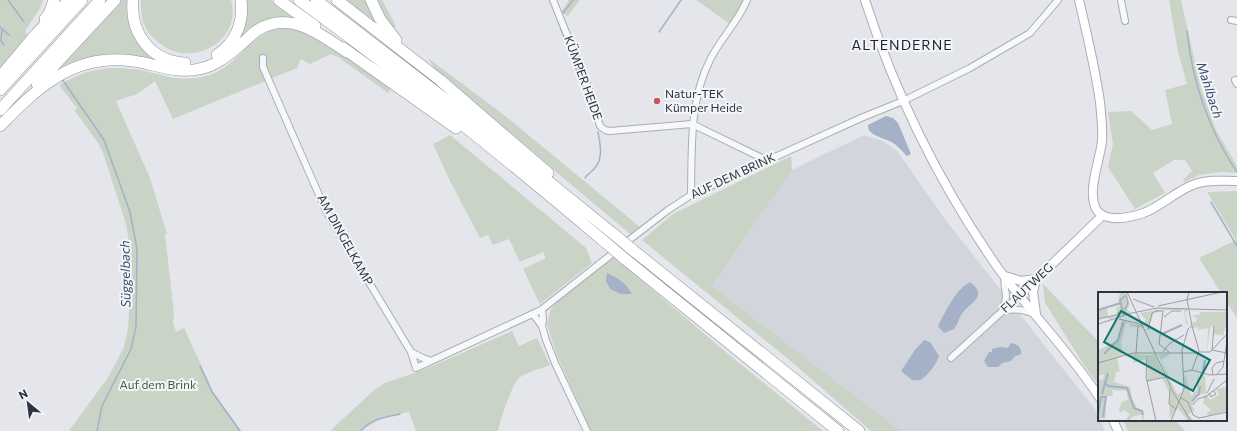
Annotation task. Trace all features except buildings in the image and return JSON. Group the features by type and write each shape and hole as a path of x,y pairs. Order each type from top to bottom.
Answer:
{"highway":[{"path":"36,34 49,14 54,0"},
{"path":"0,77 36,34 69,0"},
{"path":"0,90 82,0"},
{"path":"0,110 100,0"},
{"path":"22,103 27,95 115,0"},
{"path":"134,0 134,18 137,31 142,40 149,48 164,59 188,64 213,57 230,43 239,27 241,0"},
{"path":"279,0 347,52"},
{"path":"299,0 424,94 493,149 625,259 838,431"},
{"path":"316,0 449,102 859,431"},
{"path":"337,0 423,67 537,162 572,200"},
{"path":"371,0 380,19 388,30 423,67"},
{"path":"0,126 22,103 43,85 57,76 77,67 100,61 112,60 133,61 183,71 201,69 219,62 256,31 266,26 289,22 305,26 315,31 446,122 493,149"}],"main road":[{"path":"865,0 883,54 903,101 948,190 974,232 1005,276 1072,359 1098,396"},
{"path":"1079,0 1092,58 1101,114 1102,139 1093,194 1096,208 1102,216 1126,218 1140,215 1195,184 1214,180 1237,181"},
{"name":"FLAUTWEG","path":"1020,295 1102,216"},
{"path":"1005,276 1021,281 1036,279 1033,292 1036,315"},
{"path":"1113,421 1118,431"}],"street":[{"name":"KÜMPER HEIDE","path":"553,0 590,92 600,126 605,130 610,131 692,124"},
{"path":"691,195 692,124 704,73 709,61 747,0"},
{"name":"AUF DEM BRINK","path":"416,368 542,309 668,210 691,195 766,160 903,101 970,68 1028,35 1034,30 1058,0"},
{"path":"1120,0 1124,21"},
{"name":"AM DINGELKAMP","path":"263,58 263,67 326,211 411,352 416,368"},
{"path":"692,124 766,160"},
{"path":"1002,312 1007,296 1004,285 1005,276"},
{"name":"FLAUTWEG","path":"951,358 1020,295"},
{"path":"542,309 542,326"},
{"path":"1002,312 1018,309 1036,315"},
{"path":"533,314 542,326 555,363 587,431"},
{"path":"411,352 431,361"}],"shaded area":[{"path":"864,135 883,141 898,152 944,218 1094,408 1098,416 1098,421 1100,421 1105,431 901,431 712,286 792,170"}],"green space":[{"path":"0,0 43,0 39,10 25,31 28,36 0,70"},
{"path":"121,0 130,0 132,22 140,40 153,54 169,63 187,66 205,64 222,54 237,38 244,20 244,0 271,0 298,19 277,18 265,22 255,27 219,58 209,63 197,67 180,68 139,58 109,56 78,63 49,77"},
{"path":"141,0 231,0 233,15 229,28 221,39 210,48 198,52 184,53 170,50 149,34 142,18"},
{"path":"343,0 369,0 386,32"},
{"path":"376,0 382,0 396,26 392,30"},
{"path":"569,0 580,0 568,16 561,12"},
{"path":"696,0 744,0 730,24"},
{"path":"1169,0 1181,0 1201,88 1216,130 1237,166 1237,173 1222,172 1199,175 1185,182 1183,180 1192,171 1185,160 1174,160 1153,173 1165,193 1135,209 1108,167 1113,144 1108,112 1131,111 1152,130 1172,124 1165,90 1187,84 1178,52"},
{"name":"Auf dem Brink","path":"290,26 315,34 391,88 388,93 338,57 331,54 310,64 301,59 297,68 173,119 155,81 137,94 116,101 150,178 167,234 165,234 174,314 173,322 176,332 184,328 213,391 241,431 69,431 109,376 124,347 128,328 129,310 129,243 126,224 103,153 98,143 75,111 77,108 59,85 79,75 108,68 140,70 165,76 188,79 206,76 223,69 267,32"},
{"path":"428,58 504,115 640,227 630,234 436,71"},
{"path":"450,135 586,248 592,263 540,304 523,269 546,258 543,252 520,262 509,239 493,245 488,235 480,238 450,181 433,144"},
{"path":"791,156 792,170 712,286 901,431 871,431 793,363 642,240 673,214"},
{"path":"1237,191 1237,318 1227,303 1227,292 1220,292 1199,258 1236,240 1207,192"},
{"path":"614,257 728,354 823,431 591,431 556,353 547,324 551,309 560,299"},
{"path":"1043,284 1098,341 1098,385 1082,362 1045,303"},
{"path":"512,331 519,346 537,338 550,365 518,379 510,395 498,431 416,431 409,412 382,417 361,431 330,431 374,390 385,383 423,370"},
{"path":"1123,421 1176,421 1185,431 1128,431"}],"water":[{"path":"886,116 893,118 898,123 911,154 907,156 899,147 873,134 868,129 868,125"},
{"path":"607,273 621,281 632,294 621,294 610,289 606,281"},
{"path":"970,282 976,287 978,292 976,300 964,311 954,329 944,333 938,326 955,295"},
{"path":"924,340 930,342 939,356 934,366 926,376 920,380 912,380 901,371 915,350"},
{"path":"1011,343 1019,346 1021,349 1021,354 1014,357 1011,361 1002,363 998,367 988,367 984,361 989,352 992,352 992,349 1001,347 1008,348"}],"waterway":[{"name":"Süggelbach","path":"8,0 24,22"},
{"path":"563,13 573,0"},
{"path":"659,32 681,0"},
{"path":"558,21 584,90"},
{"path":"0,27 9,35"},
{"path":"2,29 1,41 4,45"},
{"name":"Mahlbach","path":"1187,31 1189,50 1203,105 1218,140 1237,172"},
{"name":"Süggelbach","path":"62,79 104,140 130,212 137,249 136,327 131,349 102,406 97,431"},
{"path":"585,178 594,169 599,160 600,141 598,132"},
{"path":"1211,202 1237,246"},
{"path":"200,366 212,392 240,431"},
{"path":"361,431 374,421 400,414"}],"place":[{"name":"Natur-TEK Kümper Heide","path":"657,101"}],"district":[{"name":"ALTENDERNE","path":"902,45"}]}
